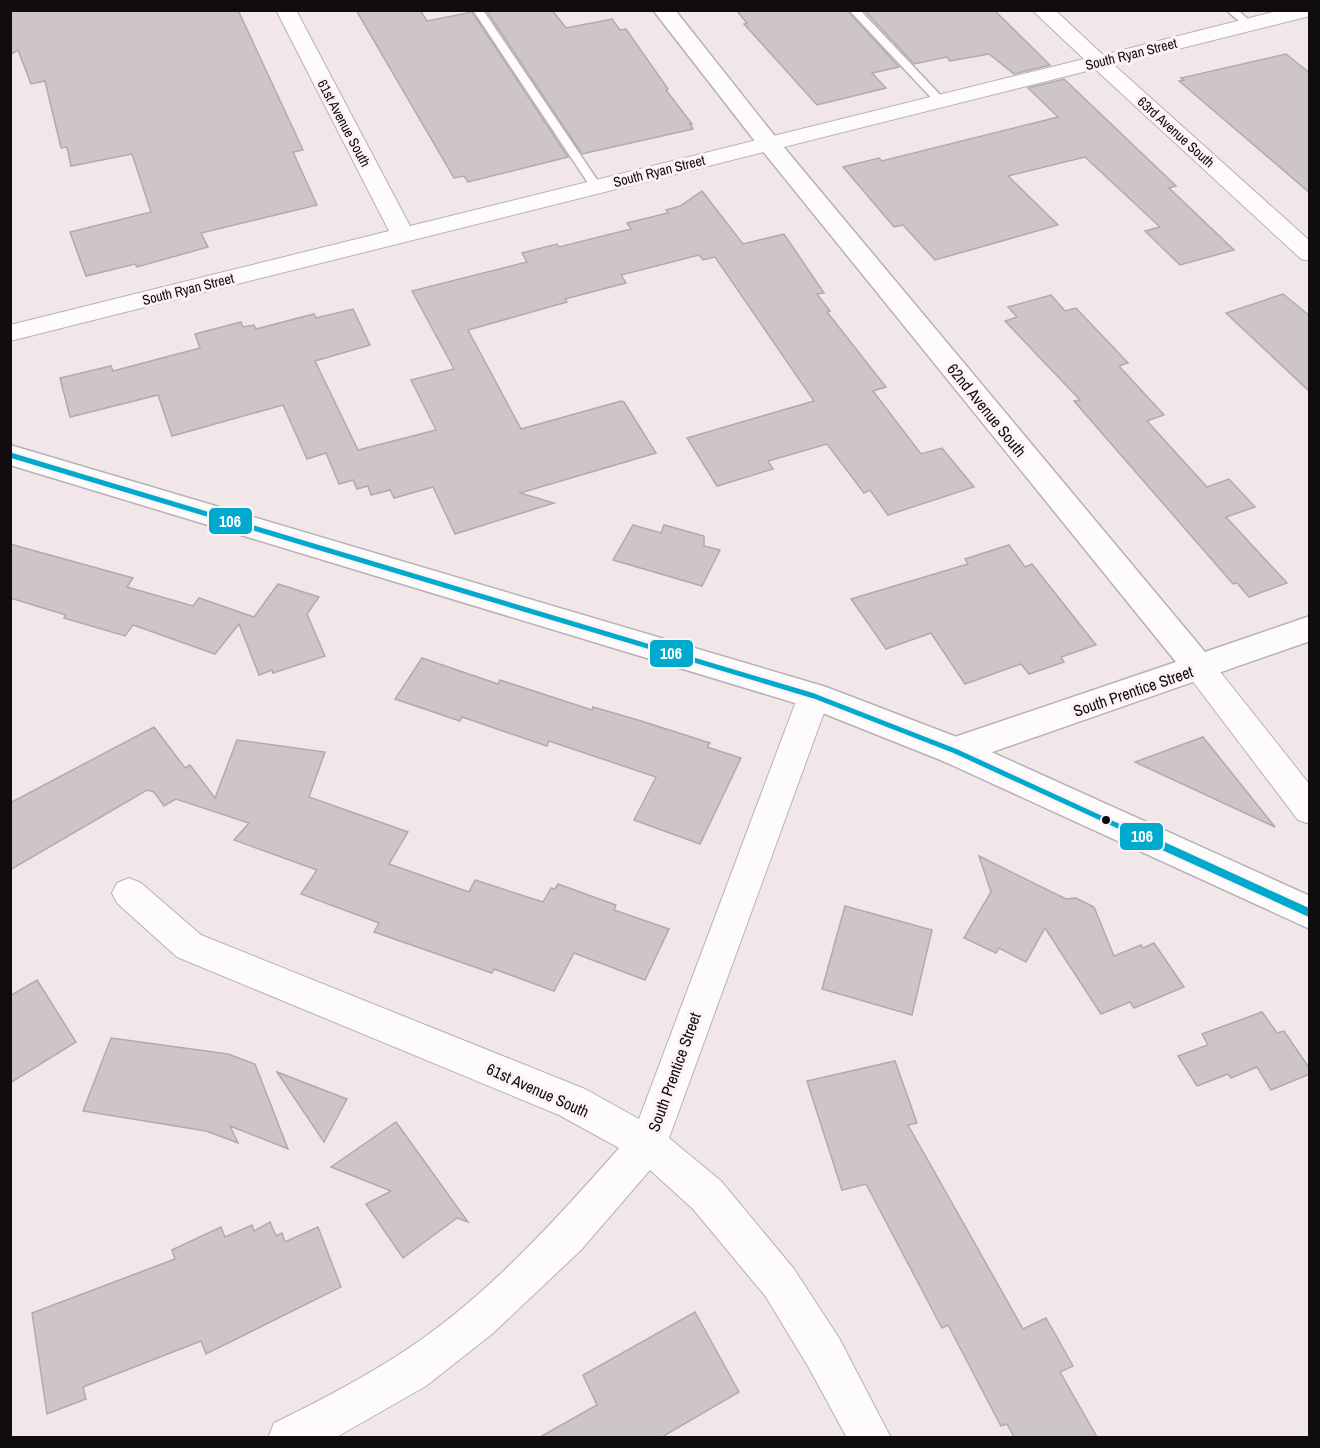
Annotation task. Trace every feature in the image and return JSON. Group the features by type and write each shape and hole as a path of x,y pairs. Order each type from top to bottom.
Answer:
{"street":[{"name":"61st Avenue South","path":"286,10 403,235"},
{"name":"62nd Avenue South","path":"663,10 769,144 1199,667 1310,810"},
{"name":"63rd Avenue South","path":"1042,10 1310,254"},
{"name":"South Ryan Street","path":"10,333 1308,10"},
{"path":"10,455 425,577 814,696 955,752 1310,913"},
{"name":"South Prentice Street","path":"955,752 1310,628"},
{"name":"South Prentice Street","path":"289,1437 337,1414 411,1371 478,1320 567,1236 648,1144 814,696"},
{"name":"61st Avenue South","path":"129,892 189,946 572,1102 648,1144 707,1195 780,1283 824,1353 870,1437"}],"lane":[{"path":"478,10 596,187"},
{"path":"854,10 941,102"},
{"path":"1231,10 1249,25"}],"building":[{"path":"10,10 238,10 303,150 293,152 317,205 201,233 208,247 137,267 135,264 86,276 70,232 151,212 132,154 71,166 67,147 61,148 45,81 31,84 18,50 10,55"},
{"path":"356,10 420,10 427,21 472,12 568,157 468,182 464,176 454,178"},
{"path":"486,10 552,10 566,28 612,19 620,30 626,29 668,89 666,90 692,124 690,124 693,129 582,154"},
{"path":"736,10 847,10 899,67 872,73 886,88 817,105 744,24 747,23"},
{"path":"864,10 994,10 1050,65 1014,74 989,54 950,61 947,57 914,64"},
{"path":"1286,54 1310,73 1310,193 1179,81 1184,80 1181,78"},
{"path":"1064,79 1176,186 1169,188 1234,250 1180,265 1145,231 1160,227 1085,157 1008,176 1058,225 935,260 903,225 894,227 843,167 879,158 882,161 1058,117 1028,88"},
{"path":"702,191 743,244 784,234 824,293 817,294 830,311 827,312 886,387 873,391 921,454 942,448 974,487 888,515 870,490 864,493 827,444 768,461 773,469 717,486 687,438 814,401 715,257 703,260 699,255 621,275 626,283 565,299 567,302 468,330 521,429 621,401 624,402 656,453 520,493 554,503 455,534 433,487 394,498 390,490 371,495 368,486 357,489 353,480 339,484 326,453 307,459 283,405 172,436 158,395 70,417 60,378 111,366 113,371 200,348 195,334 241,322 243,327 254,325 256,329 314,314 316,318 353,309 370,345 315,361 358,450 436,430 411,380 454,369 412,291 527,262 522,253 557,244 559,247 631,229 627,223 668,213 666,210 680,206"},
{"path":"1283,294 1310,316 1310,392 1226,313"},
{"path":"1051,295 1065,311 1076,308 1128,363 1119,366 1164,415 1147,421 1207,487 1229,479 1255,507 1226,517 1287,583 1249,597 1237,583 1233,584 1074,401 1080,400 1005,321 1017,317 1008,307"},
{"path":"633,525 661,533 664,525 704,536 704,546 720,550 702,586 613,560"},
{"path":"10,544 133,578 127,587 193,606 199,598 254,617 278,584 319,597 307,614 325,656 273,673 272,670 259,675 239,624 215,654 133,625 125,636 64,618 66,615 10,598"},
{"path":"1009,545 1025,567 1032,564 1096,645 1061,657 1064,662 1029,674 1021,664 965,684 931,633 886,649 851,599 968,564 965,559"},
{"path":"422,658 498,684 500,680 592,710 593,707 638,720 710,743 707,747 741,758 700,844 634,820 656,777 549,741 547,746 462,717 460,721 395,699"},
{"path":"154,727 185,768 190,765 215,798 237,740 325,752 309,797 408,832 389,864 469,892 475,880 543,902 551,888 555,889 558,884 616,905 614,910 669,929 645,980 574,953 554,991 494,969 492,973 374,932 379,923 301,894 317,870 234,840 249,823 176,799 164,806 154,792 147,790 10,870 10,803"},
{"path":"1203,737 1275,827 1135,762"},
{"path":"979,856 1066,899 1076,898 1094,907 1114,956 1141,945 1143,948 1154,943 1184,987 1134,1008 1130,1002 1101,1014 1045,928 1026,962 999,948 996,953 964,938 991,892"},
{"path":"845,906 932,930 912,1015 822,989"},
{"path":"37,980 76,1042 10,1083 10,996"},
{"path":"1262,1012 1277,1033 1284,1031 1310,1069 1310,1074 1271,1090 1257,1067 1231,1078 1228,1074 1197,1086 1178,1056 1208,1045 1202,1034"},
{"path":"111,1038 228,1054 255,1064 288,1149 230,1126 238,1143 206,1131 83,1111"},
{"path":"895,1061 917,1123 908,1125 1023,1329 1046,1318 1073,1366 1060,1372 1097,1437 1014,1437 1007,1424 1001,1426 948,1325 942,1328 866,1184 842,1190 807,1081"},
{"path":"277,1072 347,1099 324,1142"},
{"path":"396,1122 468,1222 457,1218 403,1258 366,1204 391,1191 331,1167"},
{"path":"270,1222 276,1236 282,1233 285,1242 318,1227 341,1287 206,1354 201,1341 83,1387 86,1399 47,1414 32,1313 175,1259 172,1250 221,1227 225,1237 252,1225 254,1231"},
{"path":"695,1312 739,1392 662,1437 540,1437 597,1405 583,1375"}],"transit line":[{"name":"106","path":"10,455 814,696 955,751 1310,913"}]}
